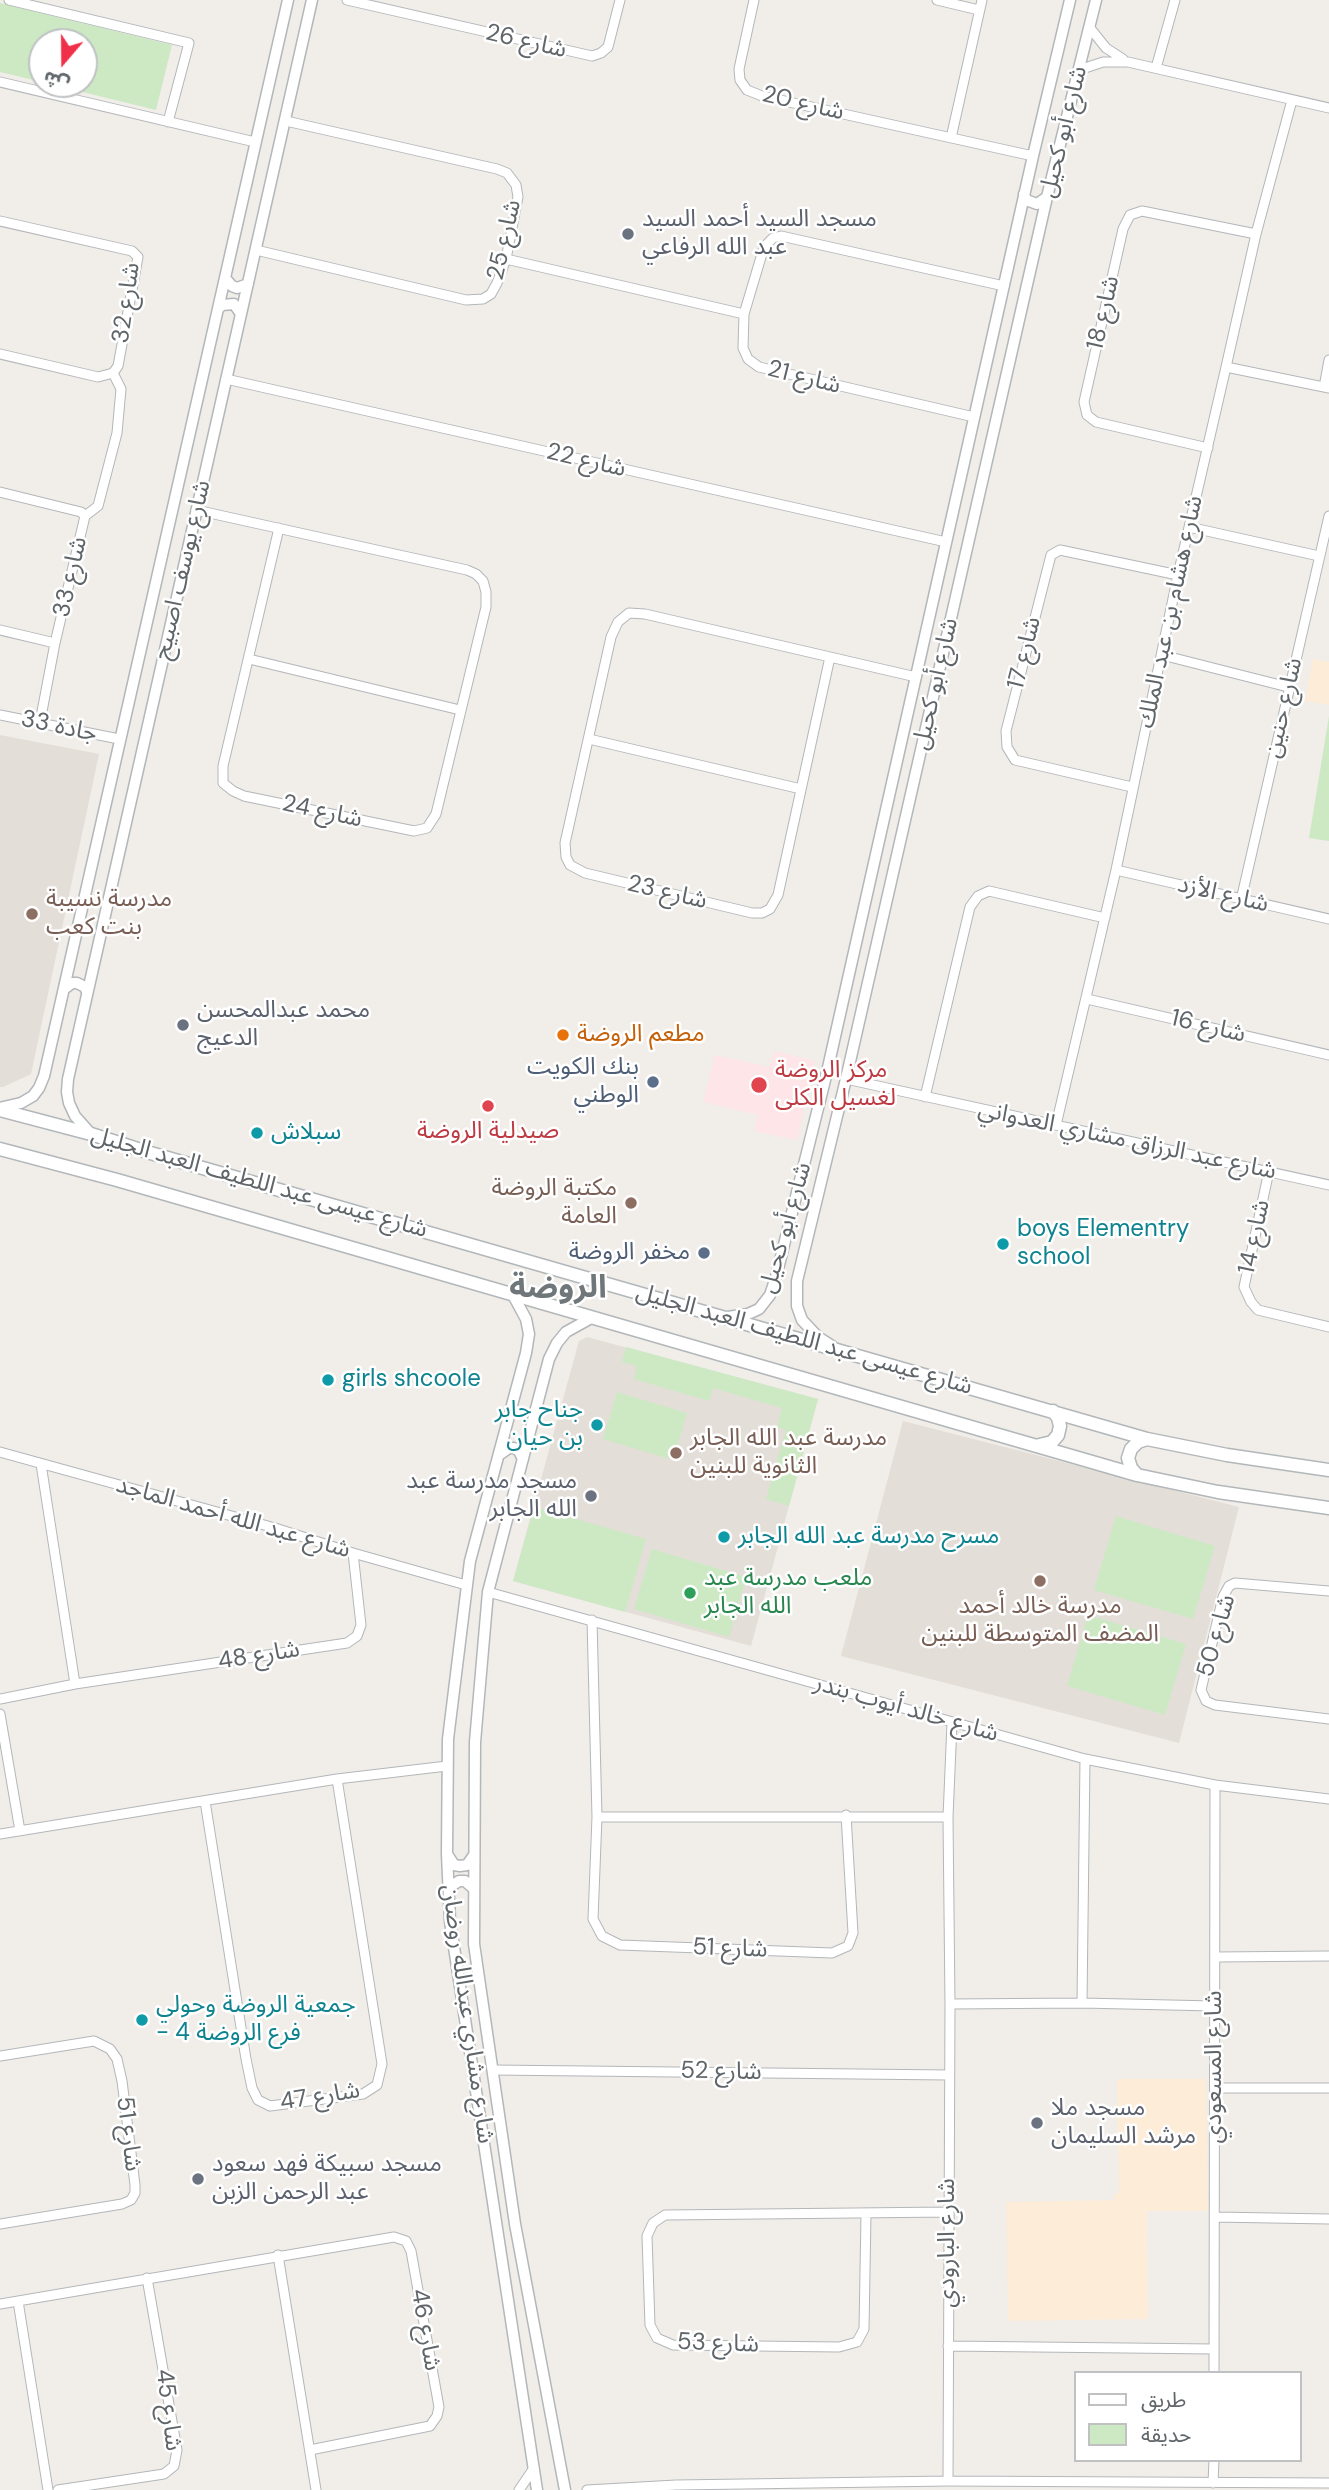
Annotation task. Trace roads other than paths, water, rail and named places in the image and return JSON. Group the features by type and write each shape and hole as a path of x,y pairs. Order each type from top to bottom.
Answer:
{"main road":[{"name":"شارع عيسى عبد اللطيف العبد الجليل","path":"0,1109 1147,1439 1227,1455 1329,1470"},
{"name":"شارع عيسى عبد اللطيف العبد الجليل","path":"0,1149 117,1180 1137,1475 1230,1494 1329,1508"},
{"path":"1035,1445 1044,1446 1058,1435 1060,1426 1053,1410"},
{"path":"1137,1475 1130,1468 1128,1458 1131,1449 1138,1442 1147,1439"}],"street":[{"path":"9,0 189,43 168,122"},
{"name":"شارع يوسف اصبيح","path":"0,1109 21,1103 33,1096 39,1088 64,989 118,739 171,521 288,0"},
{"name":"شارع يوسف اصبيح","path":"91,1133 75,1116 66,1093 312,0"},
{"name":"شارع 26","path":"347,0 592,56 608,47 620,0"},
{"path":"394,11 397,0"},
{"name":"شارع 20","path":"754,0 739,69 740,80 747,90 762,96 1033,156"},
{"path":"937,0 981,5 951,138"},
{"name":"شارع أبو كحيل","path":"721,1317 740,1316 759,1309 770,1295 779,1266 827,1072 1070,0"},
{"name":"شارع أبو كحيل","path":"841,1350 818,1337 802,1320 796,1298 799,1272 846,1079 1047,197 1096,0"},
{"path":"1156,68 1175,0"},
{"path":"1090,28 1106,48 1128,62"},
{"path":"1079,70 1103,62 1128,62 1329,108"},
{"path":"0,82 256,142"},
{"name":"شارع هشام بن عبد الملك","path":"1056,1125 1116,870 1178,575 1256,234 1292,100"},
{"name":"شارع 25","path":"256,250 466,300 483,299 491,294 506,259 518,197 516,185 503,171 286,121"},
{"path":"1024,194 1026,200 1037,204 1047,197"},
{"name":"شارع 18","path":"1208,448 1096,422 1087,415 1084,402 1123,229 1130,215 1142,211 1256,234"},
{"path":"1019,220 1025,214 1030,214 1035,215 1041,223"},
{"name":"شارع 32","path":"0,221 132,251 137,254 138,260 118,366 113,373 98,377 0,354"},
{"name":"شارع 21","path":"975,417 759,368 748,359 743,348 744,314 764,247 773,238 781,236 1004,286"},
{"path":"506,259 744,314"},
{"path":"225,278 237,288 248,284"},
{"path":"218,309 222,305 234,304 241,314"},
{"path":"1226,367 1326,387 1329,360"},
{"path":"85,516 98,506 117,433 121,389 113,373"},
{"name":"شارع 22","path":"226,379 946,542"},
{"path":"966,452 974,460 983,461 987,458"},
{"path":"960,481 970,475 975,476 981,485"},
{"name":"شارع 33","path":"0,492 81,512 85,516 55,643 40,722"},
{"name":"شارع 24","path":"197,510 279,528 467,570 480,577 485,586 486,607 436,814 433,822 424,830 414,831 244,796 228,789 223,782 222,775 279,528"},
{"name":"شارع حنين","path":"1241,900 1329,516"},
{"path":"1189,527 1319,556"},
{"name":"شارع 17","path":"1132,787 1016,760 1006,747 1006,731 1051,555 1060,550 1178,575"},
{"name":"شارع 23","path":"830,657 776,901 766,912 739,910 585,873 570,865 566,857 565,843 611,637 616,625 629,613 645,614 830,657 916,677"},
{"name":"شارع 33","path":"0,630 55,643"},
{"path":"1162,655 1289,687"},
{"path":"248,659 460,710"},
{"name":"جادة 33","path":"0,715 118,739"},
{"path":"589,739 801,789"},
{"path":"889,800 895,808 908,805"},
{"path":"882,829 896,826 902,833"},
{"name":"شارع الأزد","path":"1116,870 1329,919"},
{"path":"925,1097 970,907 978,897 989,891 1105,918"},
{"path":"71,956 73,961 84,967 94,961"},
{"path":"64,989 77,983 88,992"},
{"name":"شارع 16","path":"1087,999 1329,1055"},
{"name":"شارع عبد الرزاق مشاري العدواني","path":"846,1079 1329,1185"},
{"name":"شارع 14","path":"1269,1171 1244,1287 1258,1310 1329,1327"},
{"path":"779,1266 788,1273 799,1272"},
{"name":"شارع مشاري عبدالله روضان","path":"513,1295 526,1319 529,1334 466,1585 448,1739 447,1854 450,1922 537,2490"},
{"name":"شارع مشاري عبدالله روضان","path":"565,2490 516,2224 474,1944 475,1742 488,1592 549,1359 556,1343 576,1325 593,1317"},
{"path":"499,1455 509,1448 514,1448 523,1458"},
{"name":"شارع عبد الله أحمد الماجد","path":"0,1452 275,1528 466,1585"},
{"path":"41,1464 75,1684"},
{"name":"شارع 48","path":"0,1699 75,1684 347,1643 356,1636 360,1625 352,1553"},
{"name":"شارع 50","path":"1329,1591 1235,1583 1229,1586 1223,1597 1201,1690 1206,1702 1215,1705 1329,1719"},
{"name":"شارع خالد أيوب بندر","path":"488,1592 1085,1759 1215,1785 1329,1799"},
{"name":"شارع 51","path":"592,1620 597,1817 593,1919 602,1936 620,1945 832,1953 848,1946 853,1933 846,1815"},
{"path":"0,1714 20,1831"},
{"name":"شارع البارودي","path":"948,2481 948,1817 952,1723"},
{"path":"1082,2003 1085,1759"},
{"path":"0,1834 337,1779 447,1766"},
{"name":"شارع 47","path":"205,1801 246,2059 252,2088 258,2101 270,2106 363,2094 377,2085 382,2064 337,1779"},
{"name":"شارع المسعودي","path":"1214,2371 1215,1785"},
{"path":"597,1817 948,1817"},
{"path":"447,1854 454,1865 460,1866 472,1861 474,1854"},
{"path":"448,1888 459,1881 465,1881 474,1889"},
{"path":"1216,1958 1329,1956"},
{"path":"950,2004 1082,2003 1214,2007"},
{"name":"شارع 51","path":"0,2056 94,2041 110,2049 117,2059 122,2081 135,2185 131,2200 122,2204 0,2224"},
{"name":"شارع 52","path":"493,2070 949,2075"},
{"path":"1215,2088 1329,2088"},
{"name":"شارع 53","path":"866,2214 864,2329 857,2342 839,2347 673,2346 657,2338 650,2325 647,2236 653,2223 665,2215 949,2212"},
{"path":"1215,2217 1329,2219"},
{"name":"شارع 46","path":"0,2304 394,2236 406,2241 411,2251 439,2407 437,2416 430,2426 310,2450"},
{"path":"278,2255 316,2490"},
{"name":"شارع 45","path":"58,2490 164,2474 174,2466 177,2450 147,2278"},
{"path":"505,2291 517,2294 528,2287"},
{"path":"18,2301 48,2490"},
{"path":"512,2335 515,2324 520,2319 531,2323 537,2337"},
{"path":"948,2346 1214,2349"},
{"path":"1213,2483 1214,2462"},
{"path":"519,2490 534,2468"},
{"path":"587,2490 892,2486 948,2481 1022,2486 1213,2483 1271,2486 1329,2483"}],"place":[{"name":"مسجد السيد أحمد السيد عبد الله الرفاعي","path":"628,234"},
{"name":"مدرسة نسيبة بنت كعب","path":"32,914"},
{"name":"محمد عبدالمحسن الدعيج","path":"183,1025"},
{"name":"مطعم الروضة","path":"563,1035"},
{"name":"بنك الكويت الوطني","path":"653,1082"},
{"name":"مركز الروضة لغسيل الكلى","path":"759,1085"},
{"name":"صيدلية الروضة","path":"488,1106"},
{"name":"سبلاش","path":"257,1133"},
{"name":"مكتبة الروضة العامة","path":"631,1203"},
{"name":"boys Elementry school","path":"1003,1244"},
{"name":"مخفر الروضة","path":"704,1253"},
{"name":"girls shcoole","path":"328,1380"},
{"name":"جناح جابر بن حيان","path":"597,1425"},
{"name":"مدرسة عبد الله الجابر الثانوية للبنين","path":"676,1453"},
{"name":"مسجد مدرسة عبد الله الجابر","path":"591,1496"},
{"name":"مسرح مدرسة عبد الله الجابر","path":"724,1537"},
{"name":"مدرسة خالد أحمد المضف المتوسطة للبنين","path":"1040,1581"},
{"name":"ملعب مدرسة عبد الله الجابر","path":"690,1593"},
{"name":"جمعية الروضة وحولي - فرع الروضة 4","path":"142,2020"},
{"name":"مسجد ملا مرشد السليمان","path":"1037,2123"},
{"name":"مسجد سبيكة فهد سعود عبد الرحمن الزبن","path":"198,2179"}],"district":[{"name":"الروضة","path":"558,1289"}]}
